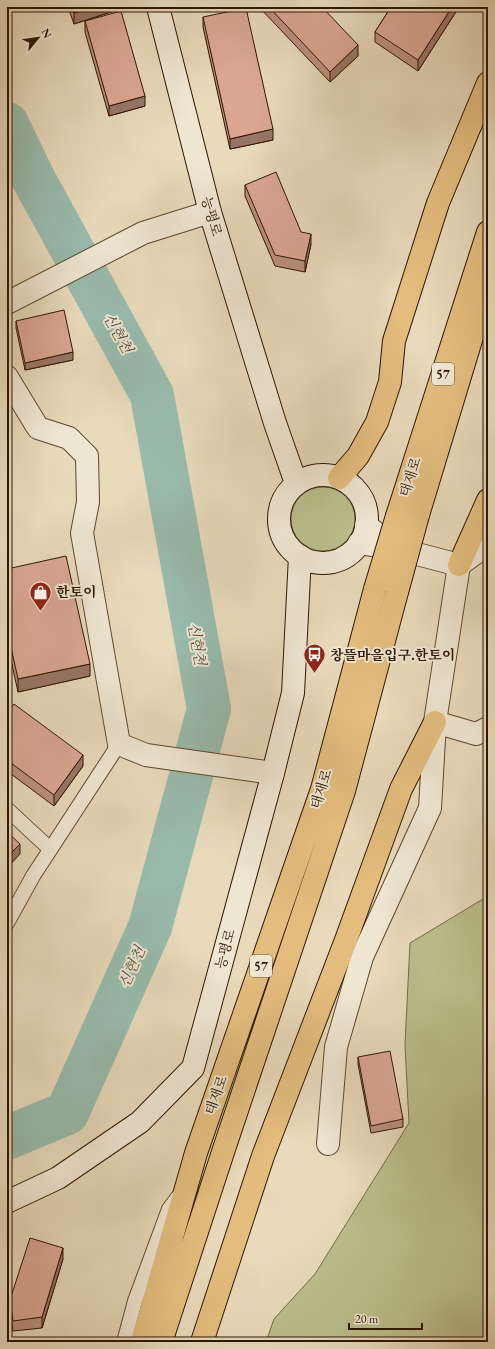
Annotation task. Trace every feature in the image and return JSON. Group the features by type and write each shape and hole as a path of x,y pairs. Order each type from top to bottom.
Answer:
{"highway":[{"path":"339,478 362,450 377,422 390,382 394,341 438,203 488,83"},
{"name":"태재로","path":"161,1342 344,791 397,592 408,516 488,232"},
{"name":"태재로","path":"142,1342 196,1153 322,789 375,589 408,516 488,284"},
{"path":"459,565 488,500"},
{"path":"202,1342 263,1156 401,789 435,722"}],"street":[{"name":"능평로","path":"158,7 210,212 275,423 305,479"},
{"path":"7,303 143,233 210,212"},
{"path":"7,377 38,428 69,438 87,456 88,502 82,533 119,744 146,755 273,773"},
{"path":"326,475 339,478 352,485 361,497 366,510 362,534 353,550 341,558 328,562 309,559 289,547 282,534 279,521 280,506 286,494 305,479 326,475"},
{"path":"362,534 394,548 459,565"},
{"path":"328,1144 336,1047 362,957 430,808 435,722 459,565 488,544"},
{"name":"능평로","path":"7,1202 58,1178 140,1122 192,1068 273,773 293,693 297,603 309,559"},
{"path":"435,722 476,734 488,728"}],"lane":[{"path":"7,923 33,876 119,744"},
{"path":"7,809 50,849"},
{"path":"124,1342 135,1300 169,1209 187,1185"}],"green space":[{"path":"323,487 341,493 349,501 355,519 349,537 341,545 323,551 305,545 297,537 291,519 297,501 305,493"},
{"path":"488,896 488,1342 266,1342 274,1319 315,1274 409,1123 405,1045 410,943"}],"building":[{"path":"72,7 94,7 74,13"},
{"path":"269,7 322,7 358,45 330,72"},
{"path":"391,7 452,7 418,60 375,32"},
{"path":"246,8 273,129 230,139 203,17"},
{"path":"121,11 145,96 109,106 85,21"},
{"path":"276,172 301,232 311,234 305,261 275,255 245,185"},
{"path":"64,310 73,352 25,363 16,321"},
{"path":"7,464 10,466 7,472"},
{"name":"한토이","path":"66,556 90,664 18,679 7,629 7,569"},
{"path":"14,704 83,755 54,795 7,760 7,714"},
{"path":"7,832 20,844 7,857"},
{"path":"390,1051 403,1119 371,1126 358,1057"},
{"path":"30,1238 63,1248 42,1317 13,1321 10,1300"}],"waterway":[{"name":"신현천","path":"7,124 34,180 152,395 209,709 150,927 67,1113 7,1138"}],"place":[{"name":"한토이","path":"41,612"},
{"name":"창뜰마을입구.한토이","path":"314,674"}]}
